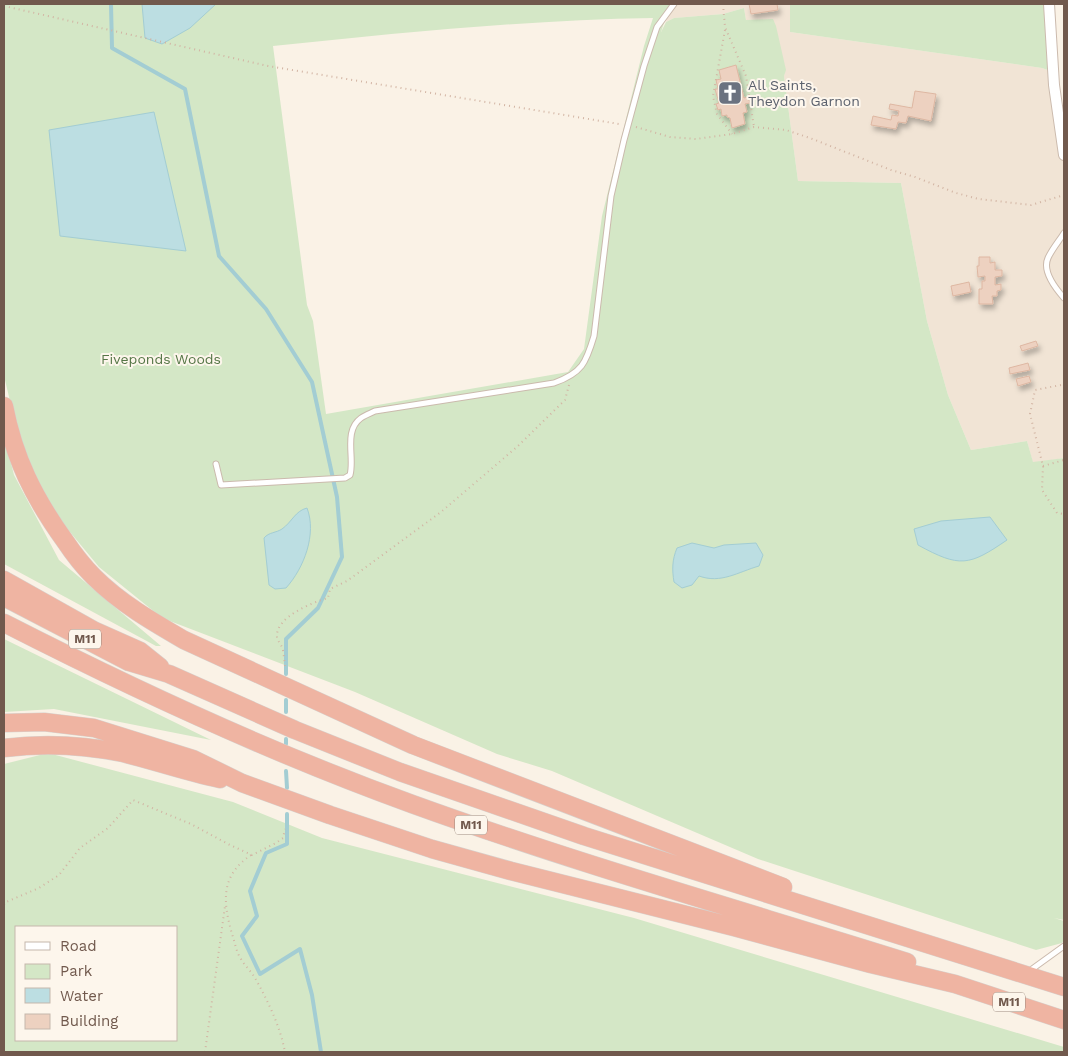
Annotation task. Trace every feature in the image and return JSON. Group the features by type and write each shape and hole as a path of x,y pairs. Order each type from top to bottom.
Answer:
{"highway":[{"path":"4,406 13,447 28,482 47,517 69,547 93,576 126,604 184,640 413,745 941,947"},
{"path":"4,580 95,631 140,651 169,674"},
{"name":"M11","path":"4,597 130,662 169,674 295,730 461,794 584,836 1064,987"},
{"name":"M11","path":"4,622 140,691 229,731 364,786 552,852 910,963 955,984 1064,1020"},
{"path":"4,723 44,722 94,728 193,759 242,783 363,826 472,861 955,984"},
{"path":"4,748 38,746 91,748 149,760 195,774 242,783"}],"street":[{"path":"1048,4 1054,85 1064,155"}],"lane":[{"path":"216,464 221,486 327,479 350,475 352,469 352,429 360,418 376,411 554,383 569,378 583,366 594,336 611,196 628,125 657,27 674,4"},
{"path":"1064,234 1047,260 1048,270 1054,286 1064,298"},
{"path":"1025,974 1064,946"}],"path":[{"path":"723,4 725,27 713,96 717,114 732,134"},
{"path":"4,6 268,66 628,125 670,137 696,138 732,134 754,127 786,130 891,170 956,193 979,199 1031,205 1064,195"},
{"path":"725,27 746,76 754,127"},
{"path":"285,666 282,647 277,637 278,630 288,618 313,602 328,598 330,589 347,581 441,512 518,446 565,400 569,389 569,378"},
{"path":"1061,385 1035,390 1030,414 1043,466 1042,490 1056,513 1064,514"},
{"path":"1043,466 1064,460"},
{"path":"4,905 6,902 39,888 59,875 80,848 108,828 133,800 190,824 252,855"},
{"path":"205,1052 225,904 225,888 236,869 252,855 283,838 285,829"},
{"path":"225,904 240,958 254,976 282,1034 285,1052"}],"shaded area":[{"path":"671,4 790,4 790,32 1042,68 1056,73 1064,135 1064,458 1033,463 1027,441 971,450 948,395 927,321 901,183 798,181 784,76 785,70 746,20 744,8 723,14 674,18 666,22"}],"green space":[{"name":"Fiveponds Woods","path":"4,4 670,4 661,32 666,22 674,18 723,14 744,8 746,20 773,19 786,70 784,76 798,181 901,183 927,321 948,395 971,450 1027,441 1033,462 1064,458 1064,920 1054,918 1064,921 1064,940 1062,943 1036,950 758,859 552,771 497,754 355,692 162,618 99,567 51,509 23,455 4,376","holes":["653,18 644,46 602,216 584,349 568,372 326,414 313,321 307,305 273,46 510,24"]},
{"path":"790,4 1051,4 1056,73 1042,68 790,32"},
{"path":"4,436 14,475 59,560 161,646 156,646 4,564"},
{"path":"4,639 211,740 54,709 4,712"},
{"path":"48,753 233,802 322,838 634,918 1064,1047 1064,1052 4,1052 4,764"}],"water":[{"path":"142,4 216,4 190,28 162,44 145,38"},
{"path":"154,112 186,251 60,236 49,130"},
{"path":"307,508 310,518 310,529 307,550 303,561 286,588 275,589 269,585 264,538 282,529 296,514"},
{"path":"990,517 1007,540 994,549 973,559 964,561 944,558 918,545 914,529 941,521"},
{"path":"692,543 714,548 724,545 756,543 763,555 759,566 722,578 715,579 699,576 692,585 682,588 674,582 674,557 677,548"}],"building":[{"path":"749,4 777,4 778,10 751,14"},
{"name":"All Saints, Theydon Garnon","path":"736,65 744,98 748,97 750,103 745,104 747,112 743,113 745,124 732,128 730,118 727,115 722,116 721,109 718,110 716,104 719,103 715,89 718,89 716,80 721,79 719,70"},
{"path":"915,91 936,94 931,121 908,116 906,123 898,122 896,129 871,125 873,116 891,120 892,115 898,116 899,111 889,109 890,104 912,108"},
{"path":"979,257 990,257 990,263 995,262 995,270 1002,270 1002,276 995,277 995,285 1001,284 1001,290 997,291 997,296 992,296 993,304 979,304 979,289 982,289 982,281 985,281 985,276 978,277 977,266 979,266"},
{"path":"969,282 971,292 953,296 951,286"},
{"path":"1036,341 1038,346 1022,351 1020,346"},
{"path":"1028,363 1030,370 1010,374 1009,368"},
{"path":"1029,376 1031,382 1018,386 1016,379"}],"waterway":[{"path":"111,4 112,48 185,89 219,256 266,309 312,382 337,497 342,557 318,608 286,639 286,674"},
{"path":"286,700 286,712"},
{"path":"286,739 286,744"},
{"path":"286,771 287,788"},
{"path":"287,814 287,844 266,853 250,891 257,916 242,936 260,974 300,949 312,995 321,1052"}],"place":[{"name":"All Saints, Theydon Garnon","path":"730,93"}]}
